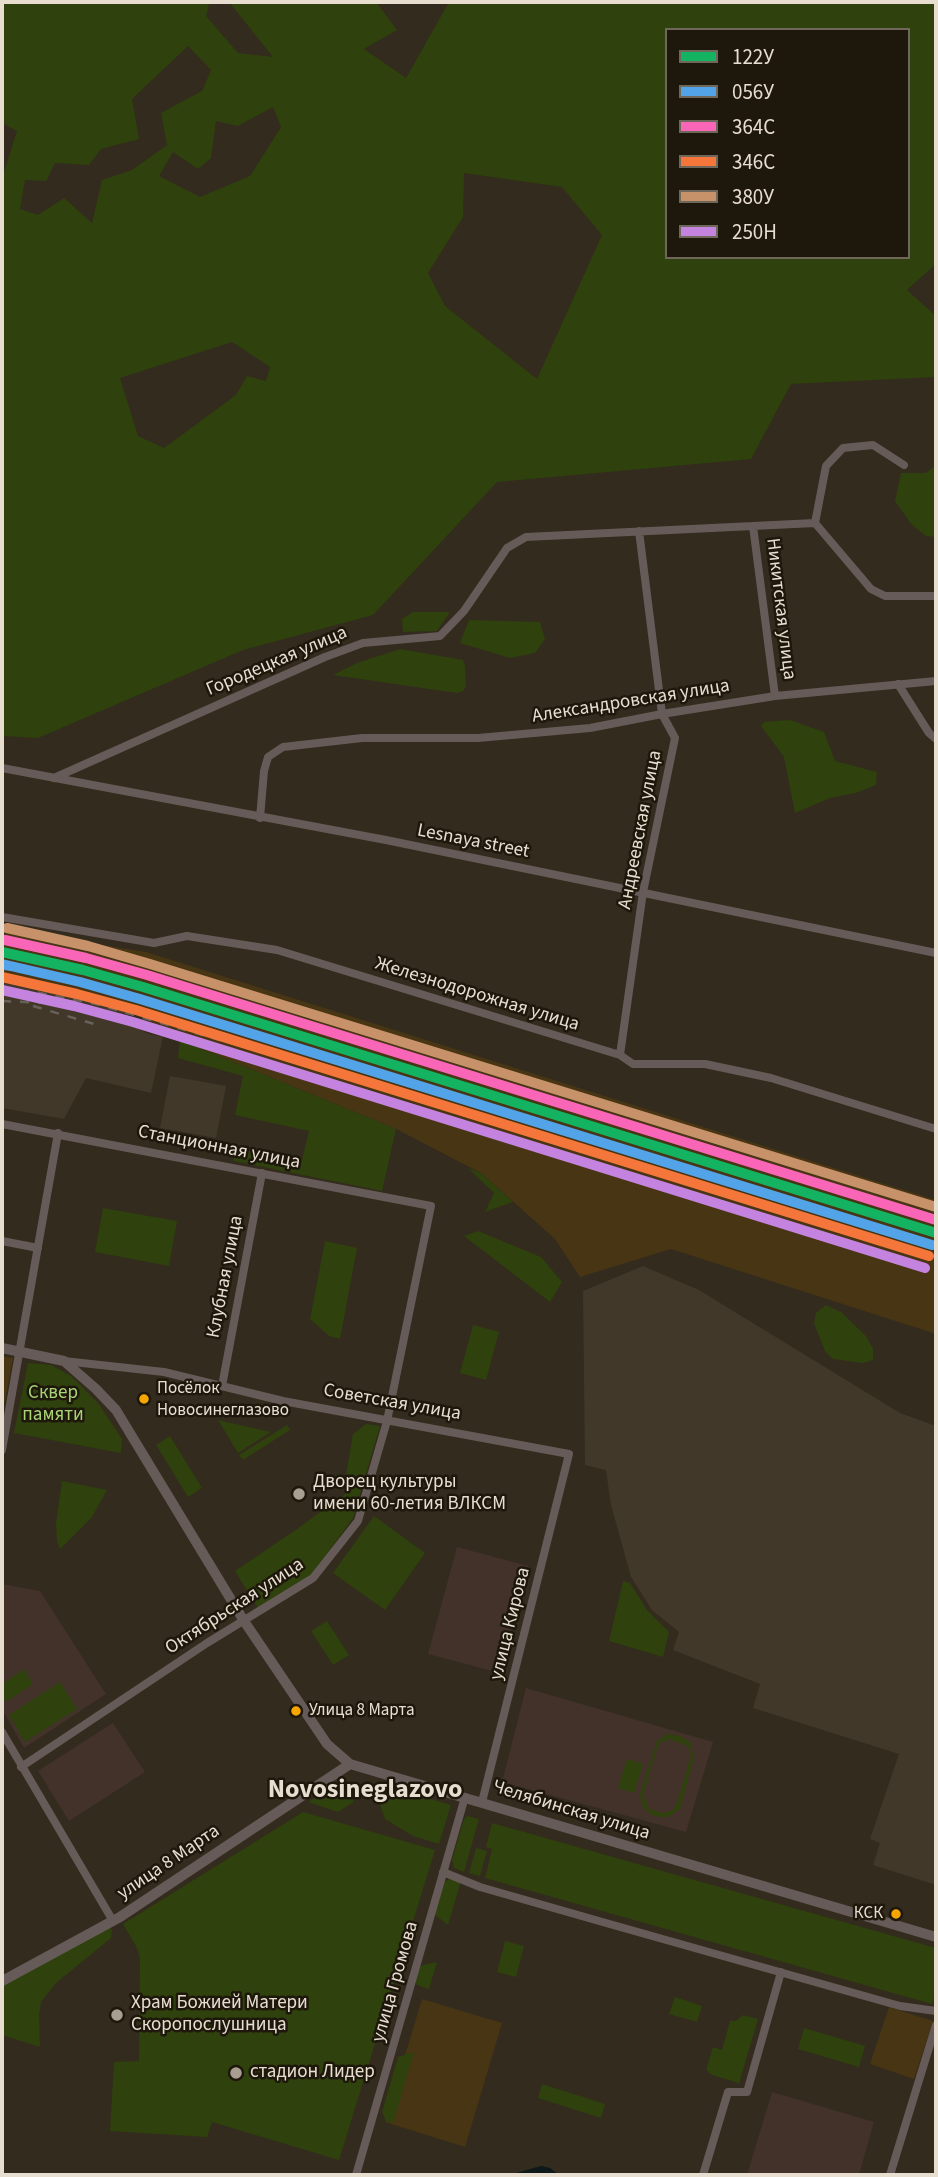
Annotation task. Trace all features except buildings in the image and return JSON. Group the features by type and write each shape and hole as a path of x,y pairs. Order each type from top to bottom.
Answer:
{"street":[{"path":"904,465 873,444 843,449 826,466 815,523 871,589 885,596 936,596"},
{"name":"Городецкая улица","path":"54,778 325,656 363,643 440,636 464,611 507,548 526,537 815,523"},
{"name":"Никитская улица","path":"754,526 775,696"},
{"name":"Андреевская улица","path":"620,1055 643,892 675,738 662,713 639,531"},
{"name":"Александровская улица","path":"260,818 264,771 268,757 283,747 362,738 478,738 590,728 662,713 775,696 936,681"},
{"path":"898,684 929,733 936,739"},
{"name":"Lesnaya street","path":"2,768 386,840 936,953"},
{"name":"Железнодорожная улица","path":"2,917 154,943 187,936 277,950 620,1055 633,1064 705,1064 771,1078 936,1129"},
{"name":"Станционная улица","path":"2,1124 431,1206"},
{"path":"2,1450 58,1133"},
{"name":"Клубная улица","path":"222,1386 262,1173"},
{"name":"Октябрьская улица","path":"21,1767 207,1643 313,1578 358,1521 387,1422 431,1206"},
{"path":"2,1241 38,1248"},
{"name":"Советская улица","path":"2,1348 64,1361 158,1371 387,1422 424,1425 569,1454"},
{"name":"Челябинская улица","path":"64,1361 96,1388 116,1410 244,1621 327,1744 350,1764 936,1937"},
{"name":"улица Кирова","path":"482,1802 569,1454"},
{"path":"2,1732 113,1921"},
{"name":"улица 8 Марта","path":"2,1981 113,1921 350,1764"},
{"name":"улица Громова","path":"356,2175 465,1797"},
{"path":"443,1872 497,1892 900,2006 936,2011"},
{"path":"703,2175 728,2092 747,2092 781,1972"},
{"path":"890,2175 936,2025"}],"shaded area":[{"path":"2,929 146,952 936,1200 936,1334 671,1249 580,1277 555,1239 481,1173 396,1129 180,1040 130,1009 47,987 2,980"},
{"path":"2,980 47,987 130,1009 127,1018 134,1025 146,1033 163,1037 151,1093 86,1078 64,1119 2,1108"},
{"path":"170,1076 226,1086 216,1138 160,1128"},
{"path":"643,1266 699,1290 900,1413 936,1426 936,1885 873,1865 880,1843 870,1839 899,1754 753,1708 760,1684 673,1650 679,1632 652,1610 631,1577 611,1505 606,1470 585,1465 583,1291"},
{"path":"2,1356 13,1358 5,1402 2,1401"},
{"path":"457,1547 528,1566 500,1673 428,1654"},
{"path":"2,1584 40,1591 106,1694 24,1748 2,1709"},
{"path":"526,1688 713,1742 686,1832 502,1782"},
{"path":"113,1723 145,1772 69,1821 38,1771"},
{"path":"422,1999 502,2023 465,2147 385,2122"},
{"path":"889,2007 933,2021 914,2079 870,2064"},
{"path":"772,2092 874,2122 859,2175 747,2175"},
{"path":"541,2166 550,2168 559,2175 509,2175"}],"green space":[{"path":"2,2 206,2 209,5 206,16 238,53 273,57 229,2 376,2 397,30 364,49 406,78 449,2 936,2 936,264 907,290 936,316 936,377 791,384 751,459 497,482 373,615 243,650 38,738 2,736 2,178 17,131 2,123","holes":["188,46 211,70 202,91 161,113 167,145 132,170 102,180 92,223 64,198 38,215 20,209 25,180 46,181 55,163 89,165 101,149 139,139 132,99","273,107 281,127 250,176 200,197 159,176 173,152 198,169 211,158 216,121 238,126","464,173 562,187 602,235 537,379 445,306 428,273 463,217","232,342 270,367 266,381 247,376 236,395 164,448 138,436 120,378"]},
{"path":"936,465 936,537 926,536 911,524 895,501 901,473 926,473"},
{"path":"413,612 450,612 437,631 403,632 402,619"},
{"path":"469,620 540,622 545,639 535,653 510,658 460,643"},
{"path":"400,649 463,660 466,686 463,691 457,693 333,675 357,663"},
{"path":"790,720 824,732 835,761 877,772 876,785 856,793 830,798 795,813 784,757 761,726 764,722"},
{"path":"180,1040 396,1129 382,1191 234,1161 234,1148 302,1160 309,1131 235,1115 243,1076 178,1058"},
{"path":"468,1168 481,1173 513,1202 485,1212 494,1193"},
{"path":"103,1208 177,1221 169,1266 95,1252"},
{"path":"478,1231 541,1257 562,1282 550,1302 464,1236"},
{"path":"325,1241 357,1248 340,1339 329,1336 310,1319"},
{"path":"826,1305 841,1312 866,1336 873,1349 873,1360 863,1363 833,1359 825,1351 814,1323 816,1313"},
{"path":"473,1325 499,1332 486,1380 460,1373"},
{"name":"Сквер памяти","path":"28,1363 51,1365 71,1376 98,1403 122,1439 121,1453 14,1433"},
{"path":"218,1420 271,1432 238,1453"},
{"path":"366,1424 380,1426 353,1518 311,1575 258,1608 235,1571 345,1494 353,1434"},
{"path":"287,1425 290,1430 243,1460 239,1455"},
{"path":"170,1436 202,1488 188,1497 156,1445"},
{"path":"62,1481 107,1490 92,1517 60,1549 56,1524"},
{"path":"374,1516 425,1553 385,1610 333,1573"},
{"path":"623,1581 630,1583 647,1610 669,1632 663,1657 609,1641"},
{"path":"327,1621 349,1655 333,1665 311,1631"},
{"path":"24,1669 33,1684 6,1702 2,1696 2,1684"},
{"path":"60,1682 77,1709 25,1742 9,1715"},
{"path":"667,1734 680,1736 690,1742 694,1757 680,1809 668,1817 654,1816 643,1808 640,1794 657,1741","holes":["670,1739 690,1749 691,1757 676,1805 673,1810 662,1813 649,1809 643,1795 658,1746"]},
{"path":"627,1759 643,1764 634,1793 618,1788"},
{"path":"342,1781 354,1802 338,1812 308,1802"},
{"path":"387,1786 451,1805 439,1844 413,1836 385,1819 380,1805"},
{"path":"303,1812 435,1850 339,2160 212,2122 207,2137 110,2131 114,2062 139,2061 140,1958 123,1924"},
{"path":"467,1816 479,1819 464,1872 454,1868 452,1860"},
{"path":"492,1823 936,1948 936,1992 932,2004 485,1878 492,1849 486,1847"},
{"path":"476,1848 487,1851 480,1876 469,1873"},
{"path":"451,1878 461,1881 448,1925 434,1914 444,1882"},
{"path":"108,1927 112,1929 111,1938 56,1983 41,2002 40,2047 2,2035 2,1984"},
{"path":"505,1941 524,1946 516,1977 497,1972"},
{"path":"437,1962 429,1989 417,1985 415,1982 419,1966"},
{"path":"675,1997 702,2006 697,2022 669,2014"},
{"path":"743,2015 758,2019 739,2083 712,2075 706,2070 713,2047 722,2050 730,2021 736,2021"},
{"path":"804,2028 865,2046 859,2067 798,2049"},
{"path":"414,2052 393,2123 386,2121 382,2112 398,2057"},
{"path":"542,2084 605,2104 601,2118 538,2098"}],"railway":[{"path":"2,969 76,982"},
{"path":"2,990 36,992 96,1004 226,1042"},
{"path":"2,1001 45,1003"},
{"path":"33,1006 101,1026"}],"transit line":[{"name":"380У","path":"7,928 88,946 150,964 936,1207"},
{"name":"364С","path":"5,940 147,975 936,1220"},
{"name":"122У","path":"2,952 143,987 936,1233"},
{"name":"056У","path":"2,964 140,999 932,1245"},
{"name":"346С","path":"2,977 136,1010 929,1256"},
{"name":"250Н","path":"2,990 133,1022 925,1268"}],"place":[{"name":"Посёлок Новосинеглазово","path":"144,1399"},
{"name":"Дворец культуры имени 60-летия ВЛКСМ","path":"299,1494"},
{"name":"Улица 8 Марта","path":"296,1711"},
{"name":"КСК","path":"896,1914"},
{"name":"Храм Божией Матери Скоропослушница","path":"117,2015"},
{"name":"стадион Лидер","path":"236,2073"}],"district":[{"name":"Novosineglazovo","path":"365,1791"}]}
